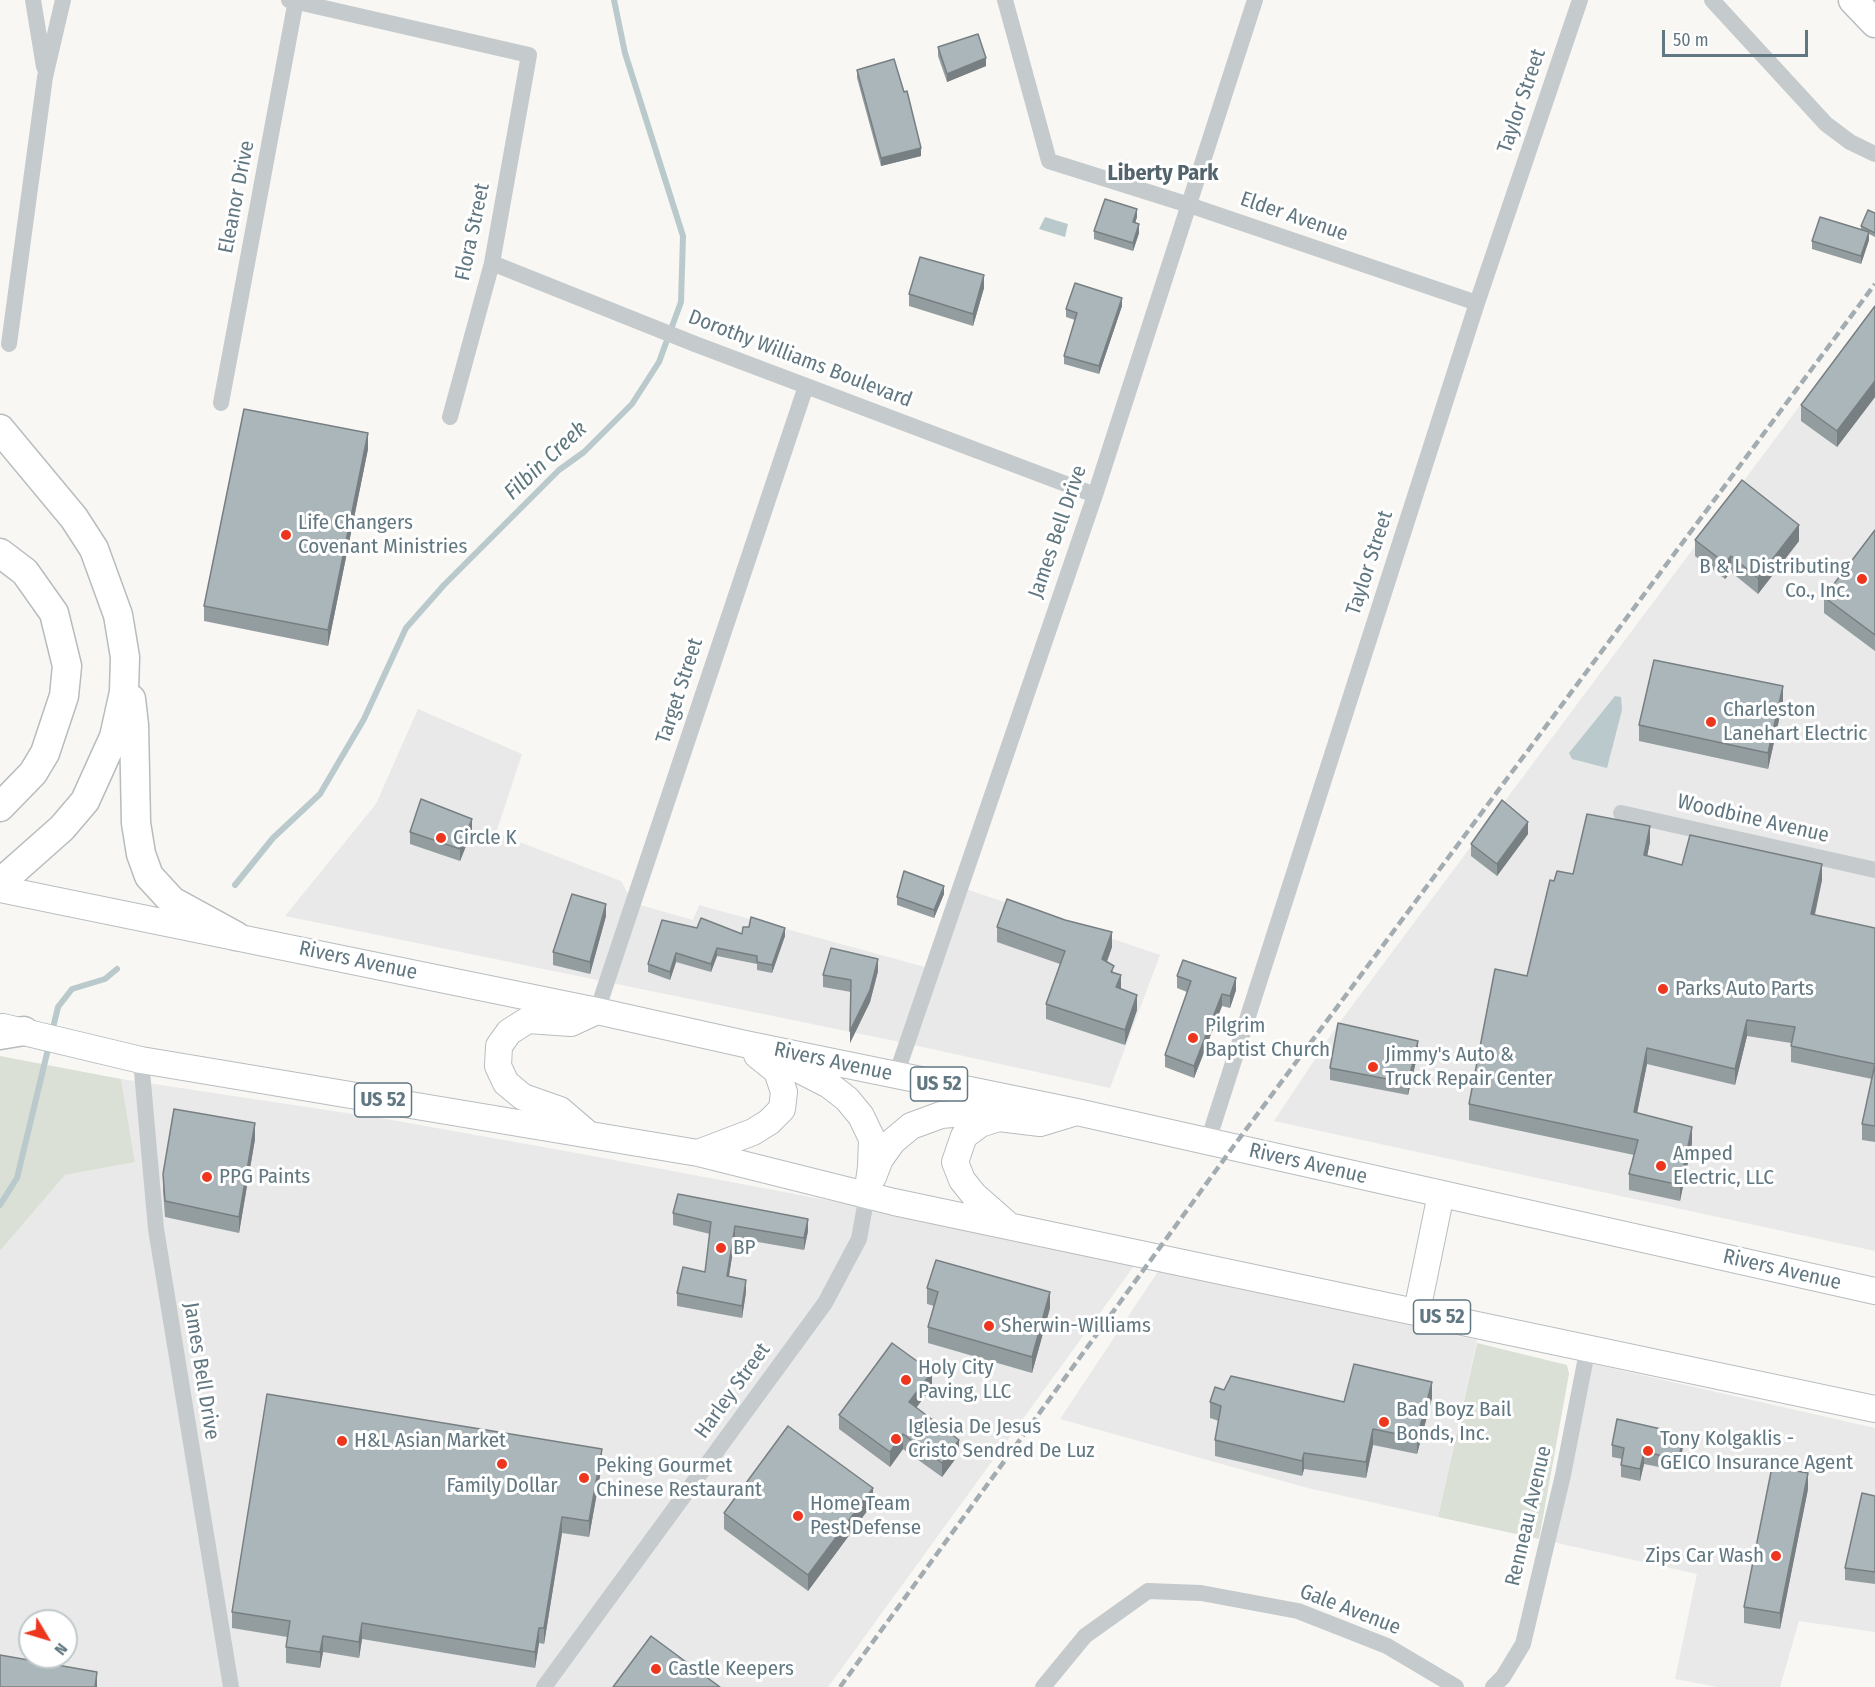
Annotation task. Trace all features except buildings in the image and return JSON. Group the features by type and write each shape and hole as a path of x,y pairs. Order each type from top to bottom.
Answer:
{"highway":[{"path":"1853,0 1875,23"},
{"path":"0,429 74,518 94,549 118,615 134,725 136,823 141,854 149,876 172,901 236,936"},
{"path":"0,553 25,572 50,606 62,636 67,666 64,696 45,753 33,773 0,807"},
{"path":"0,883 62,828 85,801 114,737 124,692 125,657"}],"main road":[{"name":"Rivers Avenue","path":"0,889 236,936 1077,1112 1875,1291"},
{"path":"590,1135 560,1110 523,1097 506,1083 498,1066 499,1046 509,1032 528,1020 571,1023 597,1011"},
{"name":"US 52","path":"8,1031 70,1042 141,1060 698,1153 867,1195 1009,1226 1875,1409"},
{"path":"698,1153 753,1132 769,1122 782,1109 784,1092 777,1071 745,1044"},
{"path":"745,1044 829,1085 847,1099 861,1116 872,1139 872,1167 867,1195"},
{"path":"867,1195 880,1159 893,1142 911,1126 941,1115 1002,1110 1026,1102"},
{"path":"1009,1226 974,1195 962,1180 955,1162 964,1136 980,1124 999,1118 1040,1123 1077,1112"},
{"path":"1417,1311 1442,1194"}],"street":[{"path":"33,0 45,77"},
{"path":"9,344 45,77 63,0"},
{"name":"Flora Street","path":"294,0 529,55 492,263 450,417"},
{"name":"Eleanor Drive","path":"221,403 294,0"},
{"name":"Elder Avenue","path":"1005,0 1049,161 1189,205 1477,303"},
{"name":"James Bell Drive","path":"896,1075 1095,495 1255,0"},
{"name":"Taylor Street","path":"1208,1141 1477,303 1580,0"},
{"path":"1712,0 1826,124 1850,142 1875,154"},
{"name":"Dorothy Williams Boulevard","path":"492,263 695,344 1095,495"},
{"name":"Target Street","path":"597,1011 806,386"},
{"name":"Woodbine Avenue","path":"1621,813 1875,870"},
{"name":"James Bell Drive","path":"141,1060 156,1229 231,1687"},
{"name":"Harley Street","path":"544,1687 825,1303 859,1239 867,1195"},
{"name":"Renneau Avenue","path":"1493,1687 1503,1677 1522,1644 1563,1475 1588,1347"},
{"name":"Gale Avenue","path":"1043,1687 1085,1636 1148,1591 1201,1593 1298,1611 1387,1646 1456,1687"}],"shaded area":[{"path":"1045,217 1068,224 1065,237 1039,229"},
{"path":"1875,305 1875,1251 1274,1121 1337,1026"},
{"path":"1615,696 1621,697 1622,710 1607,768 1572,759 1569,753"},
{"path":"418,709 522,754 496,833 621,881 633,903 693,920 699,905 932,969 960,887 1160,955 1110,1088 895,1041 285,916 376,804"},
{"path":"0,1056 121,1079 135,1162 65,1175 0,1251"},
{"path":"121,1079 386,1119 571,1152 864,1207 1134,1266 828,1687 0,1687 0,1251 65,1175 135,1162"},
{"path":"1159,1270 1477,1340 1438,1517 1308,1488 1060,1419"},
{"path":"1477,1343 1567,1365 1569,1374 1539,1539 1438,1517"},
{"path":"1584,1362 1875,1428 1875,1632 1799,1621 1780,1687 1718,1687 1675,1679 1697,1574 1548,1541"}],"waterway":[{"name":"Filbin Creek","path":"235,885 273,838 320,794 364,719 406,628 444,585 559,470 584,452 632,404 659,362 681,302 683,236 625,53 614,0"},
{"name":"Filbin Creek","path":"52,1032 58,1007 72,989 105,979 117,969"},
{"name":"Filbin Creek","path":"0,1205 17,1178 49,1045"}],"railway":[{"path":"840,1687 1233,1147 1875,284"}],"place":[{"name":"Life Changers Covenant Ministries","path":"286,535"},
{"name":"B & L Distributing Co., Inc.","path":"1862,579"},
{"name":"Charleston Lanehart Electric","path":"1711,722"},
{"name":"Circle K","path":"441,838"},
{"name":"Parks Auto Parts","path":"1663,989"},
{"name":"Pilgrim Baptist Church","path":"1193,1038"},
{"name":"Jimmy's Auto & Truck Repair Center","path":"1373,1067"},
{"name":"Amped Electric, LLC","path":"1661,1166"},
{"name":"PPG Paints","path":"207,1177"},
{"name":"BP","path":"721,1248"},
{"name":"Sherwin-Williams","path":"989,1326"},
{"name":"Holy City Paving, LLC","path":"906,1380"},
{"name":"Bad Boyz Bail Bonds, Inc.","path":"1384,1422"},
{"name":"Iglesia De Jesus Cristo Sendred De Luz","path":"896,1439"},
{"name":"H&L Asian Market","path":"342,1441"},
{"name":"Tony Kolgaklis - GEICO Insurance Agent","path":"1648,1451"},
{"name":"Family Dollar","path":"502,1464"},
{"name":"Peking Gourmet Chinese Restaurant","path":"584,1478"},
{"name":"Home Team Pest Defense","path":"798,1516"},
{"name":"Zips Car Wash","path":"1776,1556"},
{"name":"Castle Keepers","path":"656,1669"}],"district":[{"name":"Liberty Park","path":"1163,174"}]}
